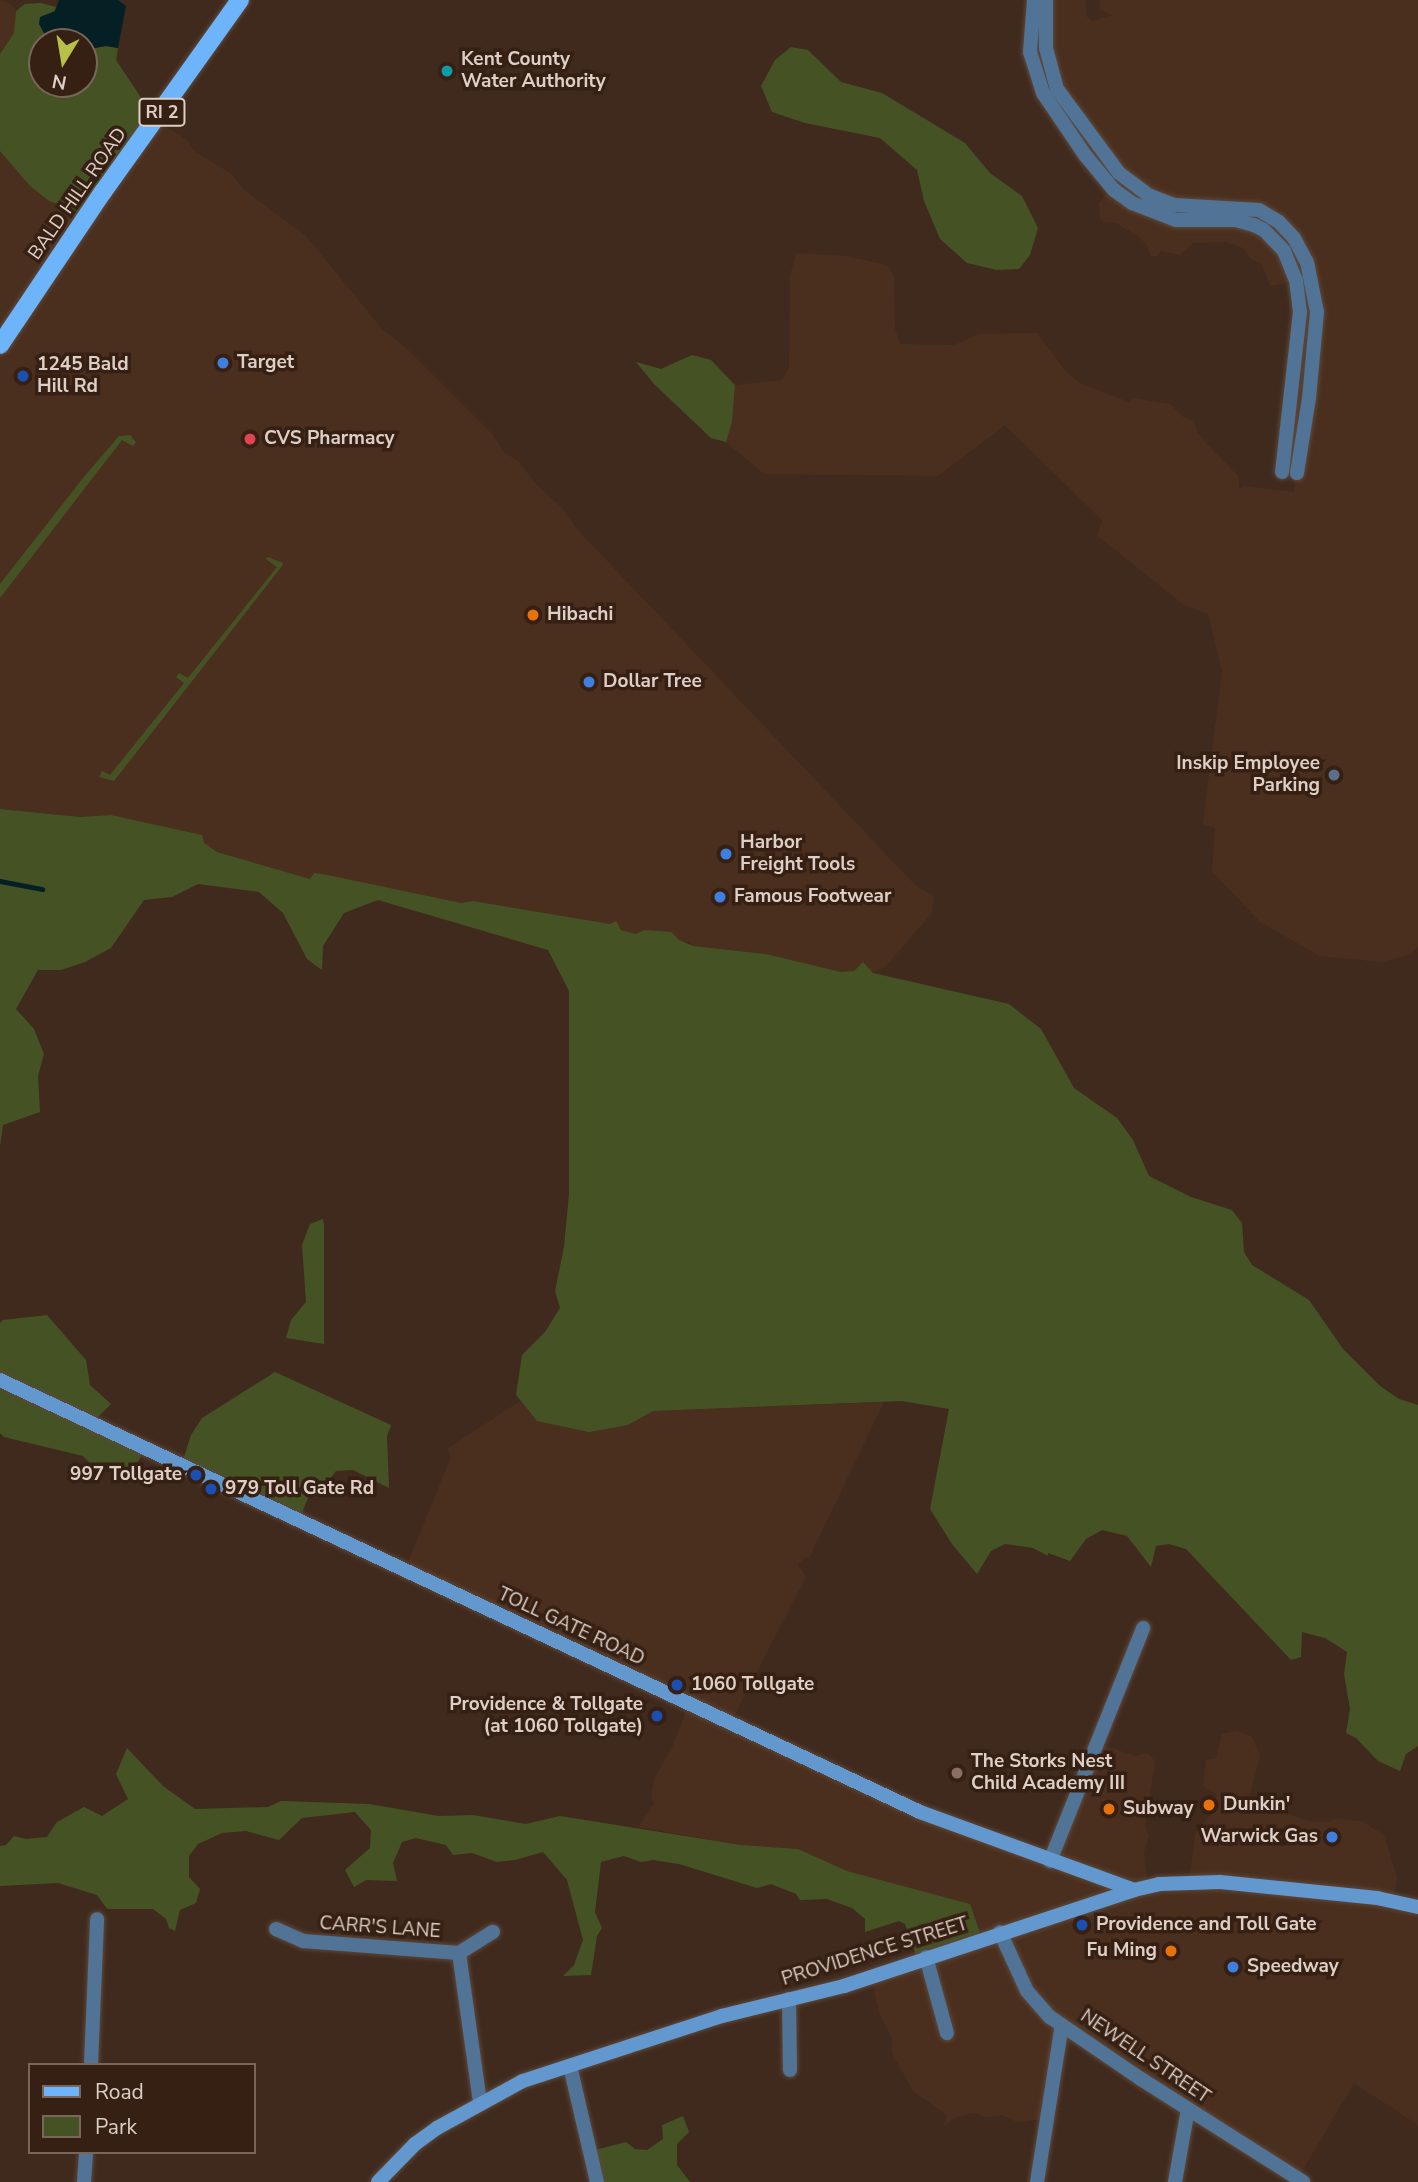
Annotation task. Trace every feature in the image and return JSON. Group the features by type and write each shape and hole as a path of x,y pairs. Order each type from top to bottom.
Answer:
{"main road":[{"name":"BALD HILL ROAD","path":"0,345 103,192 240,0"},
{"name":"TOLL GATE ROAD","path":"0,1380 920,1812 1134,1889"},
{"name":"PROVIDENCE STREET","path":"378,2182 415,2144 480,2103 523,2081 722,2015 844,1986 1134,1889 1159,1884 1220,1881 1365,1896 1418,1907"}],"street":[{"path":"1034,0 1030,52 1042,93 1085,155 1114,190 1132,203 1176,220 1236,220 1254,225 1264,230 1284,251 1296,280 1300,312 1282,472"},
{"path":"1046,0 1046,48 1057,89 1119,173 1149,195 1174,205 1259,211 1279,222 1294,238 1307,262 1317,312 1309,398 1297,473"},
{"path":"1050,1861 1143,1628"},
{"path":"91,2063 97,1919"},
{"name":"CARR'S LANE","path":"276,1929 303,1941 459,1953 480,2103"},
{"path":"459,1953 493,1932"},
{"name":"NEWELL STREET","path":"1000,1932 1027,1991 1062,2025 1303,2182"},
{"path":"926,1957 947,2033"},
{"path":"789,1999 790,2070"},
{"path":"1037,2182 1062,2025"},
{"path":"570,2066 597,2182"},
{"path":"1175,2182 1188,2109"},
{"path":"84,2182 86,2154"}],"shaded area":[{"path":"0,0 11,4 17,12 14,33 0,54"},
{"path":"1045,0 1085,0 1087,17 1092,21 1113,15 1100,10 1100,0 1418,0 1418,947 1411,954 1382,962 1320,956 1260,922 1212,871 1215,828 1203,824 1222,671 1208,614 1184,605 1097,535 1102,520 1005,425 938,476 764,474 726,442 732,422 735,385 782,380 789,368 790,276 796,253 846,256 887,265 894,277 895,329 900,344 954,345 979,334 1037,333 1062,367 1079,383 1129,402 1132,398 1170,404 1183,417 1195,421 1196,430 1206,443 1239,477 1239,489 1243,486 1294,492 1314,354 1309,278 1270,286 1262,264 1251,259 1243,248 1227,242 1193,243 1180,255 1161,251 1158,256 1150,256 1147,245 1138,236 1116,223 1100,219 1099,203 1119,177 1054,87"},
{"path":"156,121 187,140 194,151 230,173 244,190 306,236 382,329 404,346 491,433 504,452 519,462 535,483 562,508 576,528 916,886 934,896 932,913 885,967 873,973 863,963 854,971 841,972 766,954 693,946 689,942 636,934 621,930 615,922 610,924 473,901 461,903 314,873 310,879 217,852 203,843 202,835 111,815 80,817 0,809 0,151 30,186 49,201 70,208 79,228"},
{"path":"520,1401 537,1421 628,1425 653,1411 884,1402 809,1558 805,1557 798,1565 806,1577 732,1720 860,1784 1047,1857 1103,1745 1135,1756 1147,1753 1155,1761 1145,1827 1149,1835 1144,1852 1147,1884 1189,1882 1195,1834 1209,1817 1217,1795 1203,1786 1206,1760 1216,1758 1222,1734 1236,1731 1252,1737 1260,1756 1248,1802 1313,1822 1329,1822 1334,1819 1362,1821 1384,1835 1397,1877 1393,1904 1418,1909 1418,2125 1354,2083 1298,2178 1068,2031 1043,2119 1017,2122 1002,2115 988,2117 973,2113 952,2119 943,2128 947,2115 913,2091 892,2053 892,2038 879,2012 870,1974 914,1959 970,1904 847,1871 798,1849 741,1845 639,1827 654,1803 651,1796 655,1777 672,1748 689,1704 407,1565 451,1457 447,1449"}],"green space":[{"path":"41,3 56,7 48,28 28,28 28,98 98,98 98,47 106,46 118,48 116,60 150,111 79,228 70,208 49,201 30,186 0,151 0,54 14,33 16,11 25,4"},
{"path":"791,47 808,50 841,82 882,93 965,143 990,173 1022,196 1038,228 1030,255 1019,269 997,270 967,263 940,239 924,201 917,170 880,138 805,123 772,112 761,86 775,60"},
{"path":"692,355 711,360 735,385 732,422 726,442 711,438 654,384 636,362 661,369"},
{"path":"130,435 136,442 133,446 122,440 0,598 0,584 83,478 119,436"},
{"path":"268,557 283,563 282,566 114,781 99,777 102,771 110,775 184,683 176,677 179,673 188,678 277,567 266,559"},
{"path":"0,809 80,817 111,815 202,835 204,843 217,852 310,879 314,873 461,903 473,901 610,924 616,921 621,930 636,934 645,930 671,932 679,940 693,946 766,954 841,972 854,971 863,962 873,973 1009,1004 1041,1029 1074,1088 1117,1118 1133,1140 1149,1176 1191,1197 1232,1210 1242,1223 1244,1252 1252,1265 1309,1300 1343,1349 1380,1386 1399,1399 1418,1405 1418,1746 1406,1754 1400,1771 1378,1761 1356,1738 1346,1733 1350,1709 1344,1674 1347,1652 1325,1638 1302,1632 1301,1657 1291,1660 1186,1549 1169,1544 1156,1546 1151,1567 1127,1536 1102,1530 1086,1539 1070,1561 1048,1553 1048,1556 1033,1548 1005,1544 991,1551 977,1574 952,1544 930,1509 949,1409 902,1401 653,1411 628,1425 589,1432 537,1421 516,1395 522,1355 545,1332 560,1308 555,1291 564,1247 569,1194 569,991 548,950 378,900 344,913 323,946 322,970 307,959 283,913 259,892 198,884 172,897 144,900 111,948 85,962 61,970 38,970 16,1009 34,1029 44,1054 38,1076 40,1112 3,1125 0,1146"},
{"path":"323,1219 324,1344 286,1338 291,1320 306,1302 302,1245 310,1224"},
{"path":"47,1315 86,1360 90,1385 111,1404 94,1421 146,1447 131,1475 92,1465 83,1456 4,1437 0,1433 0,1323 3,1320"},
{"path":"275,1372 391,1425 387,1436 389,1488 353,1470 336,1471 327,1483 310,1493 300,1518 182,1463 191,1435 202,1418"},
{"path":"127,1748 163,1786 195,1809 268,1807 281,1801 369,1804 439,1816 473,1815 526,1824 560,1816 741,1845 798,1849 847,1871 970,1904 981,1936 916,1955 905,1924 899,1921 865,1932 865,1919 852,1908 827,1899 800,1900 796,1894 771,1884 757,1888 679,1864 653,1860 641,1862 624,1856 601,1862 595,1912 602,1928 597,1936 591,1975 563,1976 574,1965 583,1940 567,1880 543,1852 497,1862 472,1853 453,1855 446,1845 416,1838 402,1842 393,1863 397,1881 366,1880 354,1887 345,1870 370,1848 371,1830 355,1812 302,1818 279,1840 246,1831 222,1833 198,1844 189,1856 189,1877 200,1889 196,1903 180,1910 175,1931 169,1928 166,1919 153,1909 107,1909 97,1895 58,1883 0,1886 0,1846 6,1845 14,1836 26,1839 47,1837 57,1822 84,1807 102,1816 128,1799 116,1774"},
{"path":"683,2116 689,2132 677,2144 677,2165 690,2182 596,2182 595,2150 626,2142 635,2149 647,2150 663,2139 662,2125"}],"water":[{"path":"59,0 118,0 126,6 118,48 98,47 98,28 41,28 40,17 55,11"}],"waterway":[{"path":"0,881 42,889"}],"place":[{"name":"Kent County Water Authority","path":"447,71"},
{"name":"Target","path":"223,363"},
{"name":"1245 Bald Hill Rd","path":"23,376"},
{"name":"CVS Pharmacy","path":"250,439"},
{"name":"Hibachi","path":"533,615"},
{"name":"Dollar Tree","path":"589,682"},
{"name":"Inskip Employee Parking","path":"1334,775"},
{"name":"Harbor Freight Tools","path":"726,854"},
{"name":"Famous Footwear","path":"720,897"},
{"name":"997 Tollgate","path":"196,1475"},
{"name":"979 Toll Gate Rd","path":"211,1489"},
{"name":"1060 Tollgate","path":"677,1685"},
{"name":"Providence & Tollgate (at 1060 Tollgate)","path":"657,1716"},
{"name":"The Storks Nest Child Academy III","path":"957,1773"},
{"name":"Dunkin'","path":"1209,1805"},
{"name":"Subway","path":"1109,1809"},
{"name":"Warwick Gas","path":"1332,1837"},
{"name":"Providence and Toll Gate","path":"1082,1925"},
{"name":"Fu Ming","path":"1171,1951"},
{"name":"Speedway","path":"1233,1967"}]}
